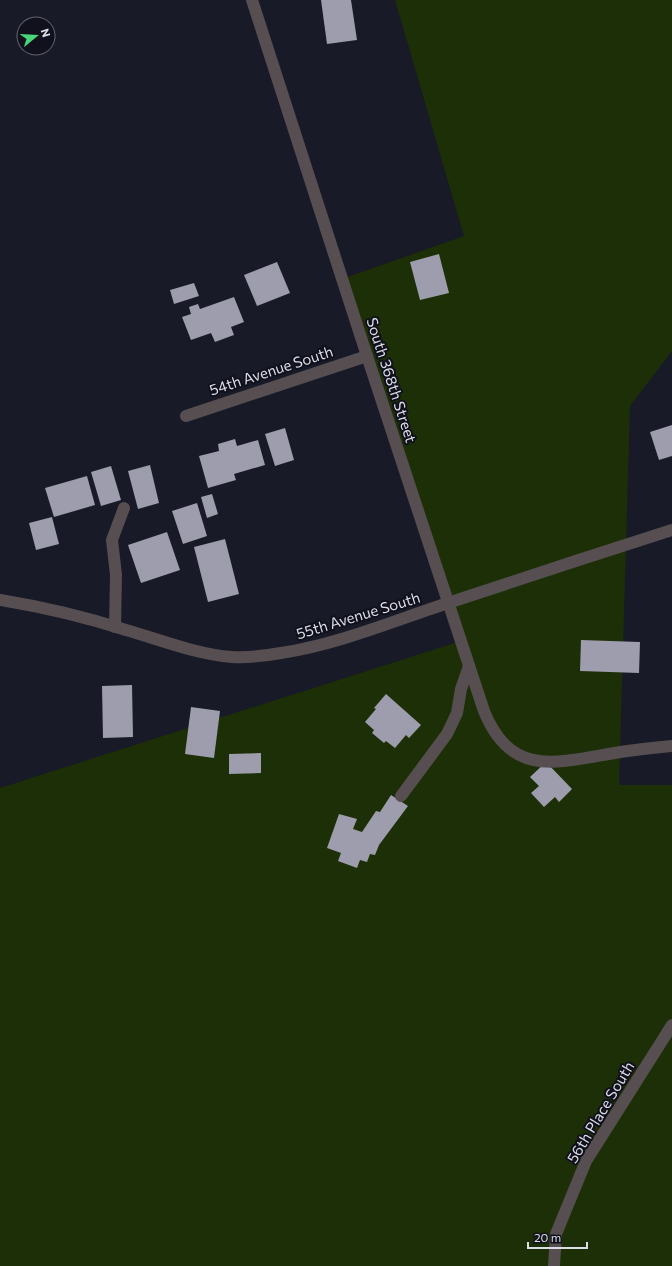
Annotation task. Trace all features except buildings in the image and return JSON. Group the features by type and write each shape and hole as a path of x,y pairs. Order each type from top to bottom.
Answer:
{"street":[{"name":"South 368th Street","path":"252,0 448,603 484,711 491,727 505,745 516,754 538,761 555,762 628,750 672,746"},
{"name":"54th Avenue South","path":"186,416 367,356"},
{"path":"116,627 116,575 112,540 124,508"},
{"name":"55th Avenue South","path":"0,600 42,607 210,654 232,657 256,656 302,650 335,641 672,530"},
{"path":"401,796 447,734 456,713 461,689 469,666"},
{"name":"56th Place South","path":"554,1266 556,1234 586,1161 672,1025"}],"green space":[{"path":"395,0 672,0 672,351 630,406 619,785 672,785 672,1266 0,1266 0,788 461,641 342,279 464,236"}]}
